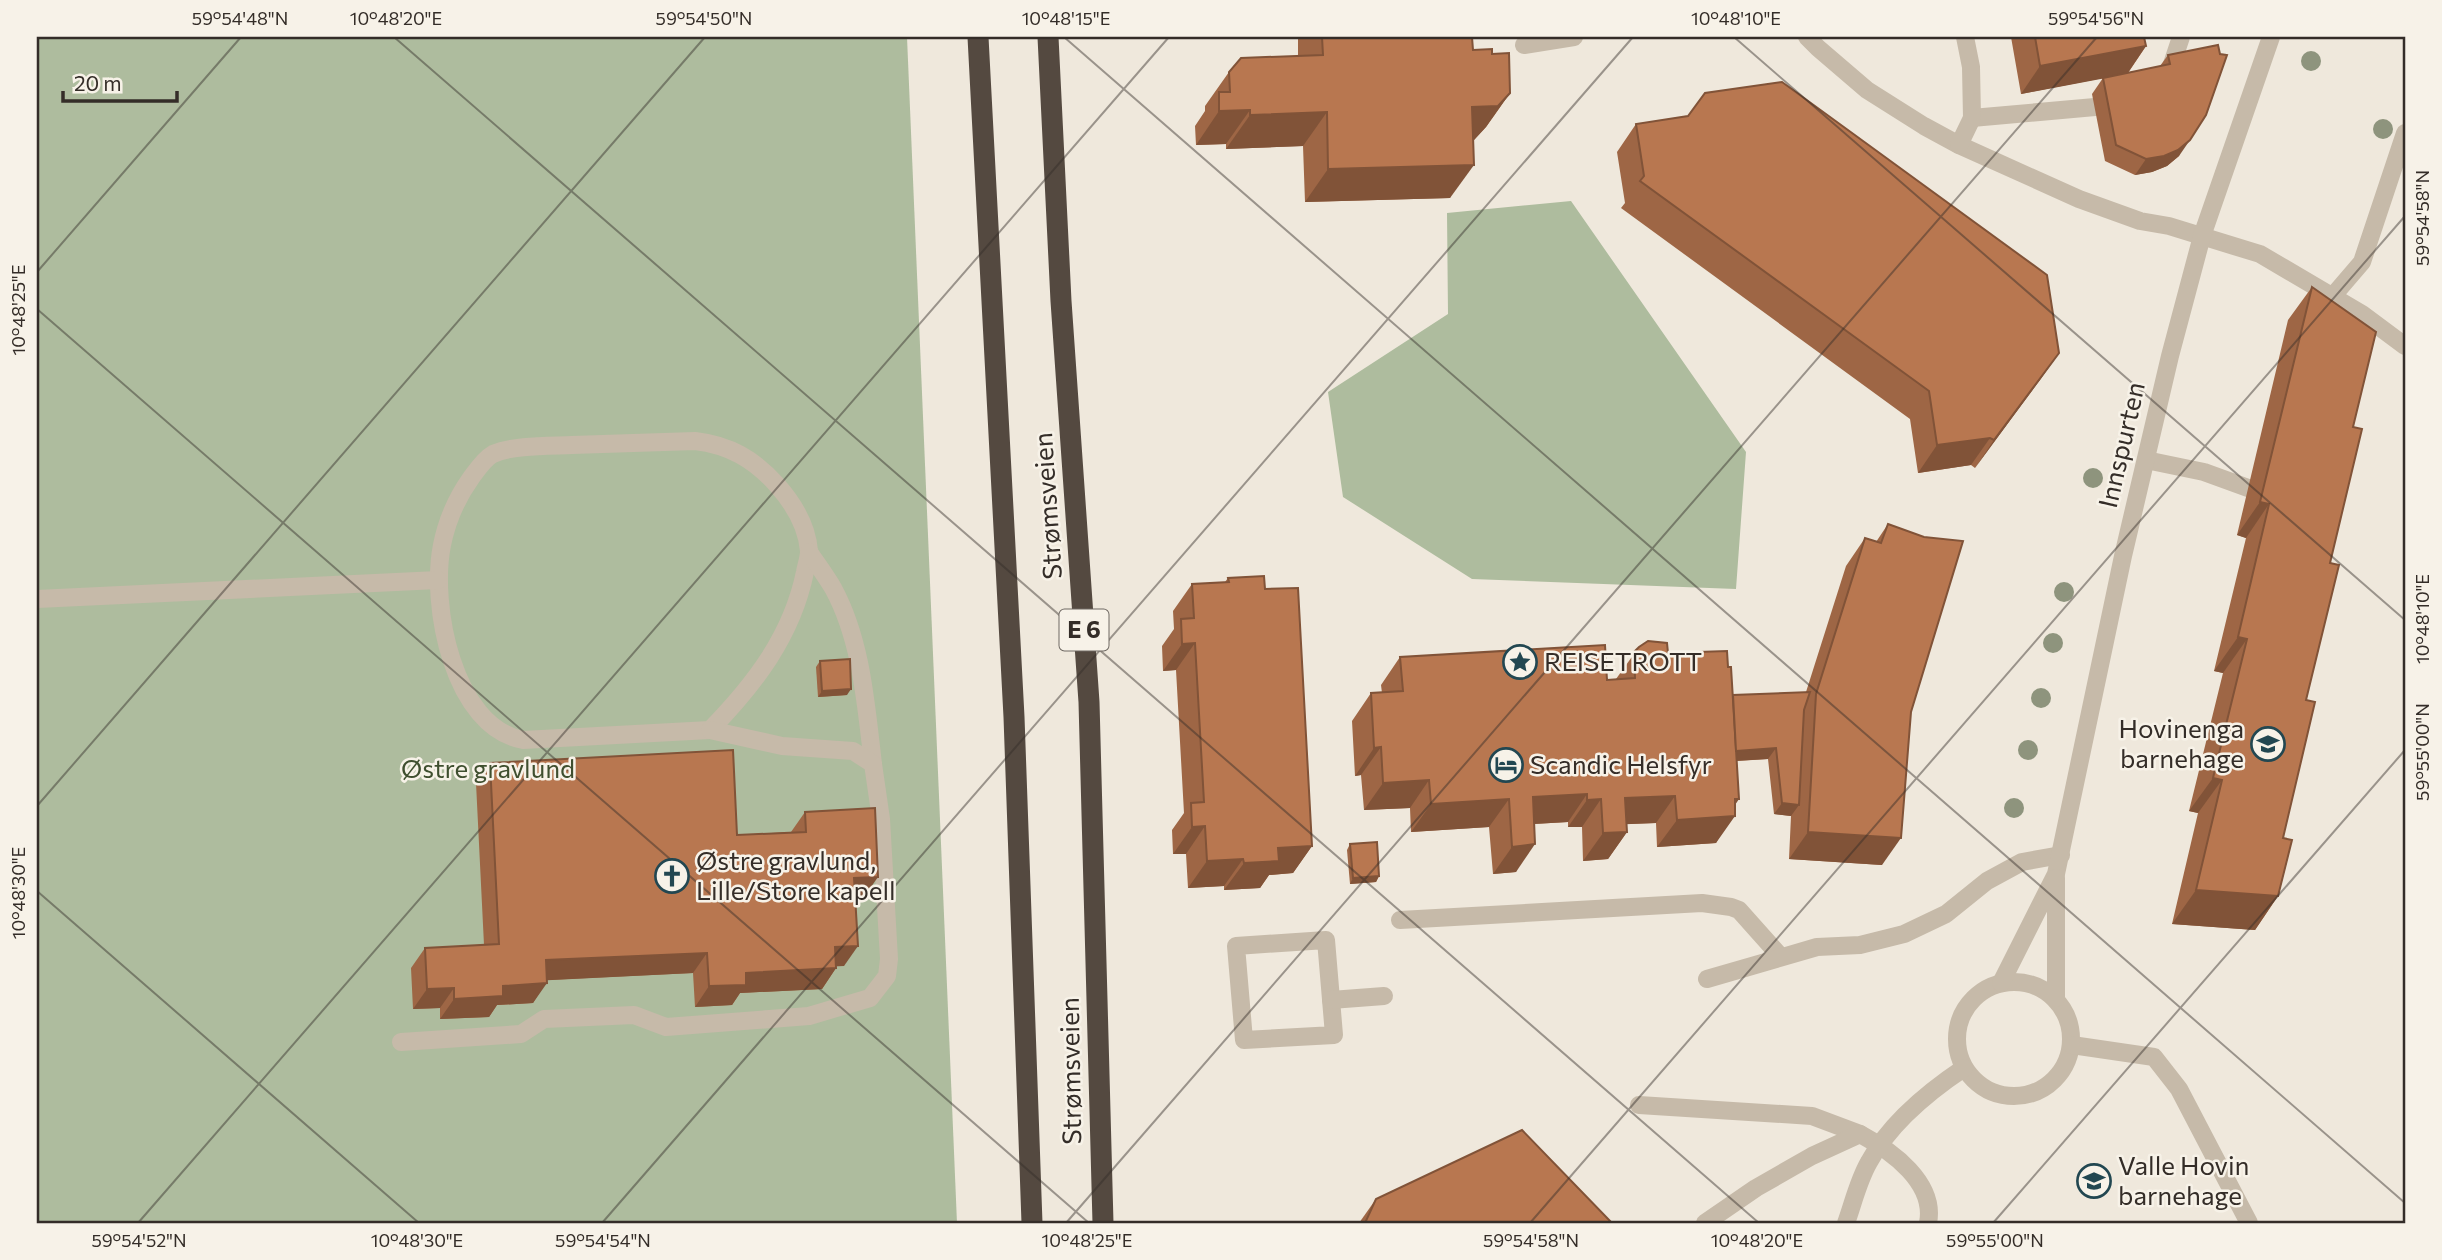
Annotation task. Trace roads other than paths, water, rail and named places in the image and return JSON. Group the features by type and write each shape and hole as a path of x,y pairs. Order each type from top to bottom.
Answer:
{"highway":[{"name":"Strømsveien","path":"978,37 1014,717 1032,1223"},
{"name":"Strømsveien","path":"1048,37 1061,302 1089,702 1103,1223"}],"street":[{"path":"1524,46 1574,37"},
{"path":"1807,37 1867,90 1959,145 2079,199 2140,221 2260,254 2362,314 2405,346"},
{"path":"1959,145 1972,118 1971,67 1965,37"},
{"path":"2162,93 2180,37"},
{"name":"Innspurten","path":"2001,983 2056,874 2123,556 2202,236 2271,37"},
{"path":"1972,118 2095,107"},
{"path":"2332,297 2362,262 2405,132"},
{"path":"401,1042 521,1034 544,1019 634,1015 666,1027 809,1016 870,998 887,976 889,959 881,819 860,669 849,626 834,589 809,552 801,522 791,500 750,459 718,444 695,441 528,447 493,454 461,491 450,513 441,547 438,580 442,623 461,683 481,716 502,733 523,740 710,730 782,746 853,751 873,764"},
{"path":"2146,460 2204,472 2248,488"},
{"path":"710,730 747,692 770,656 800,599 809,552"},
{"path":"37,599 438,580"},
{"path":"1707,979 1817,947 1860,945 1903,934 1946,914 1987,881 2022,863 2061,855"},
{"name":"Innspurten","path":"2056,874 2056,998 2069,1020 2072,1045"},
{"path":"1400,920 1702,903 1739,910 1780,956"},
{"path":"1326,940 1331,1000 1334,1035 1244,1040 1236,946 1326,940"},
{"path":"2056,998 2040,987 2024,982 2001,983 1981,992 1963,1012 1958,1029 1957,1046 1964,1068 1980,1085 1992,1092 2020,1096 2038,1092 2052,1083 2066,1064 2072,1045 2154,1057 2179,1089 2249,1223"},
{"path":"1331,1000 1384,996"},
{"path":"1846,1223 1868,1163 1881,1145 1913,1108 1964,1068"},
{"path":"1639,1105 1812,1116 1860,1135 1881,1145 1911,1173 1924,1191 1930,1212 1928,1223"},
{"path":"1705,1223 1756,1188 1860,1135"}],"place":[{"name":"REISETROTT","path":"1520,662"},
{"name":"Hovinenga barnehage","path":"2268,744"},
{"name":"Scandic Helsfyr","path":"1506,765"},
{"name":"Østre gravlund, Lille/Store kapell","path":"672,876"},
{"name":"Valle Hovin barnehage","path":"2094,1181"}],"park label":[{"name":"Østre gravlund","path":"488,769"}]}
